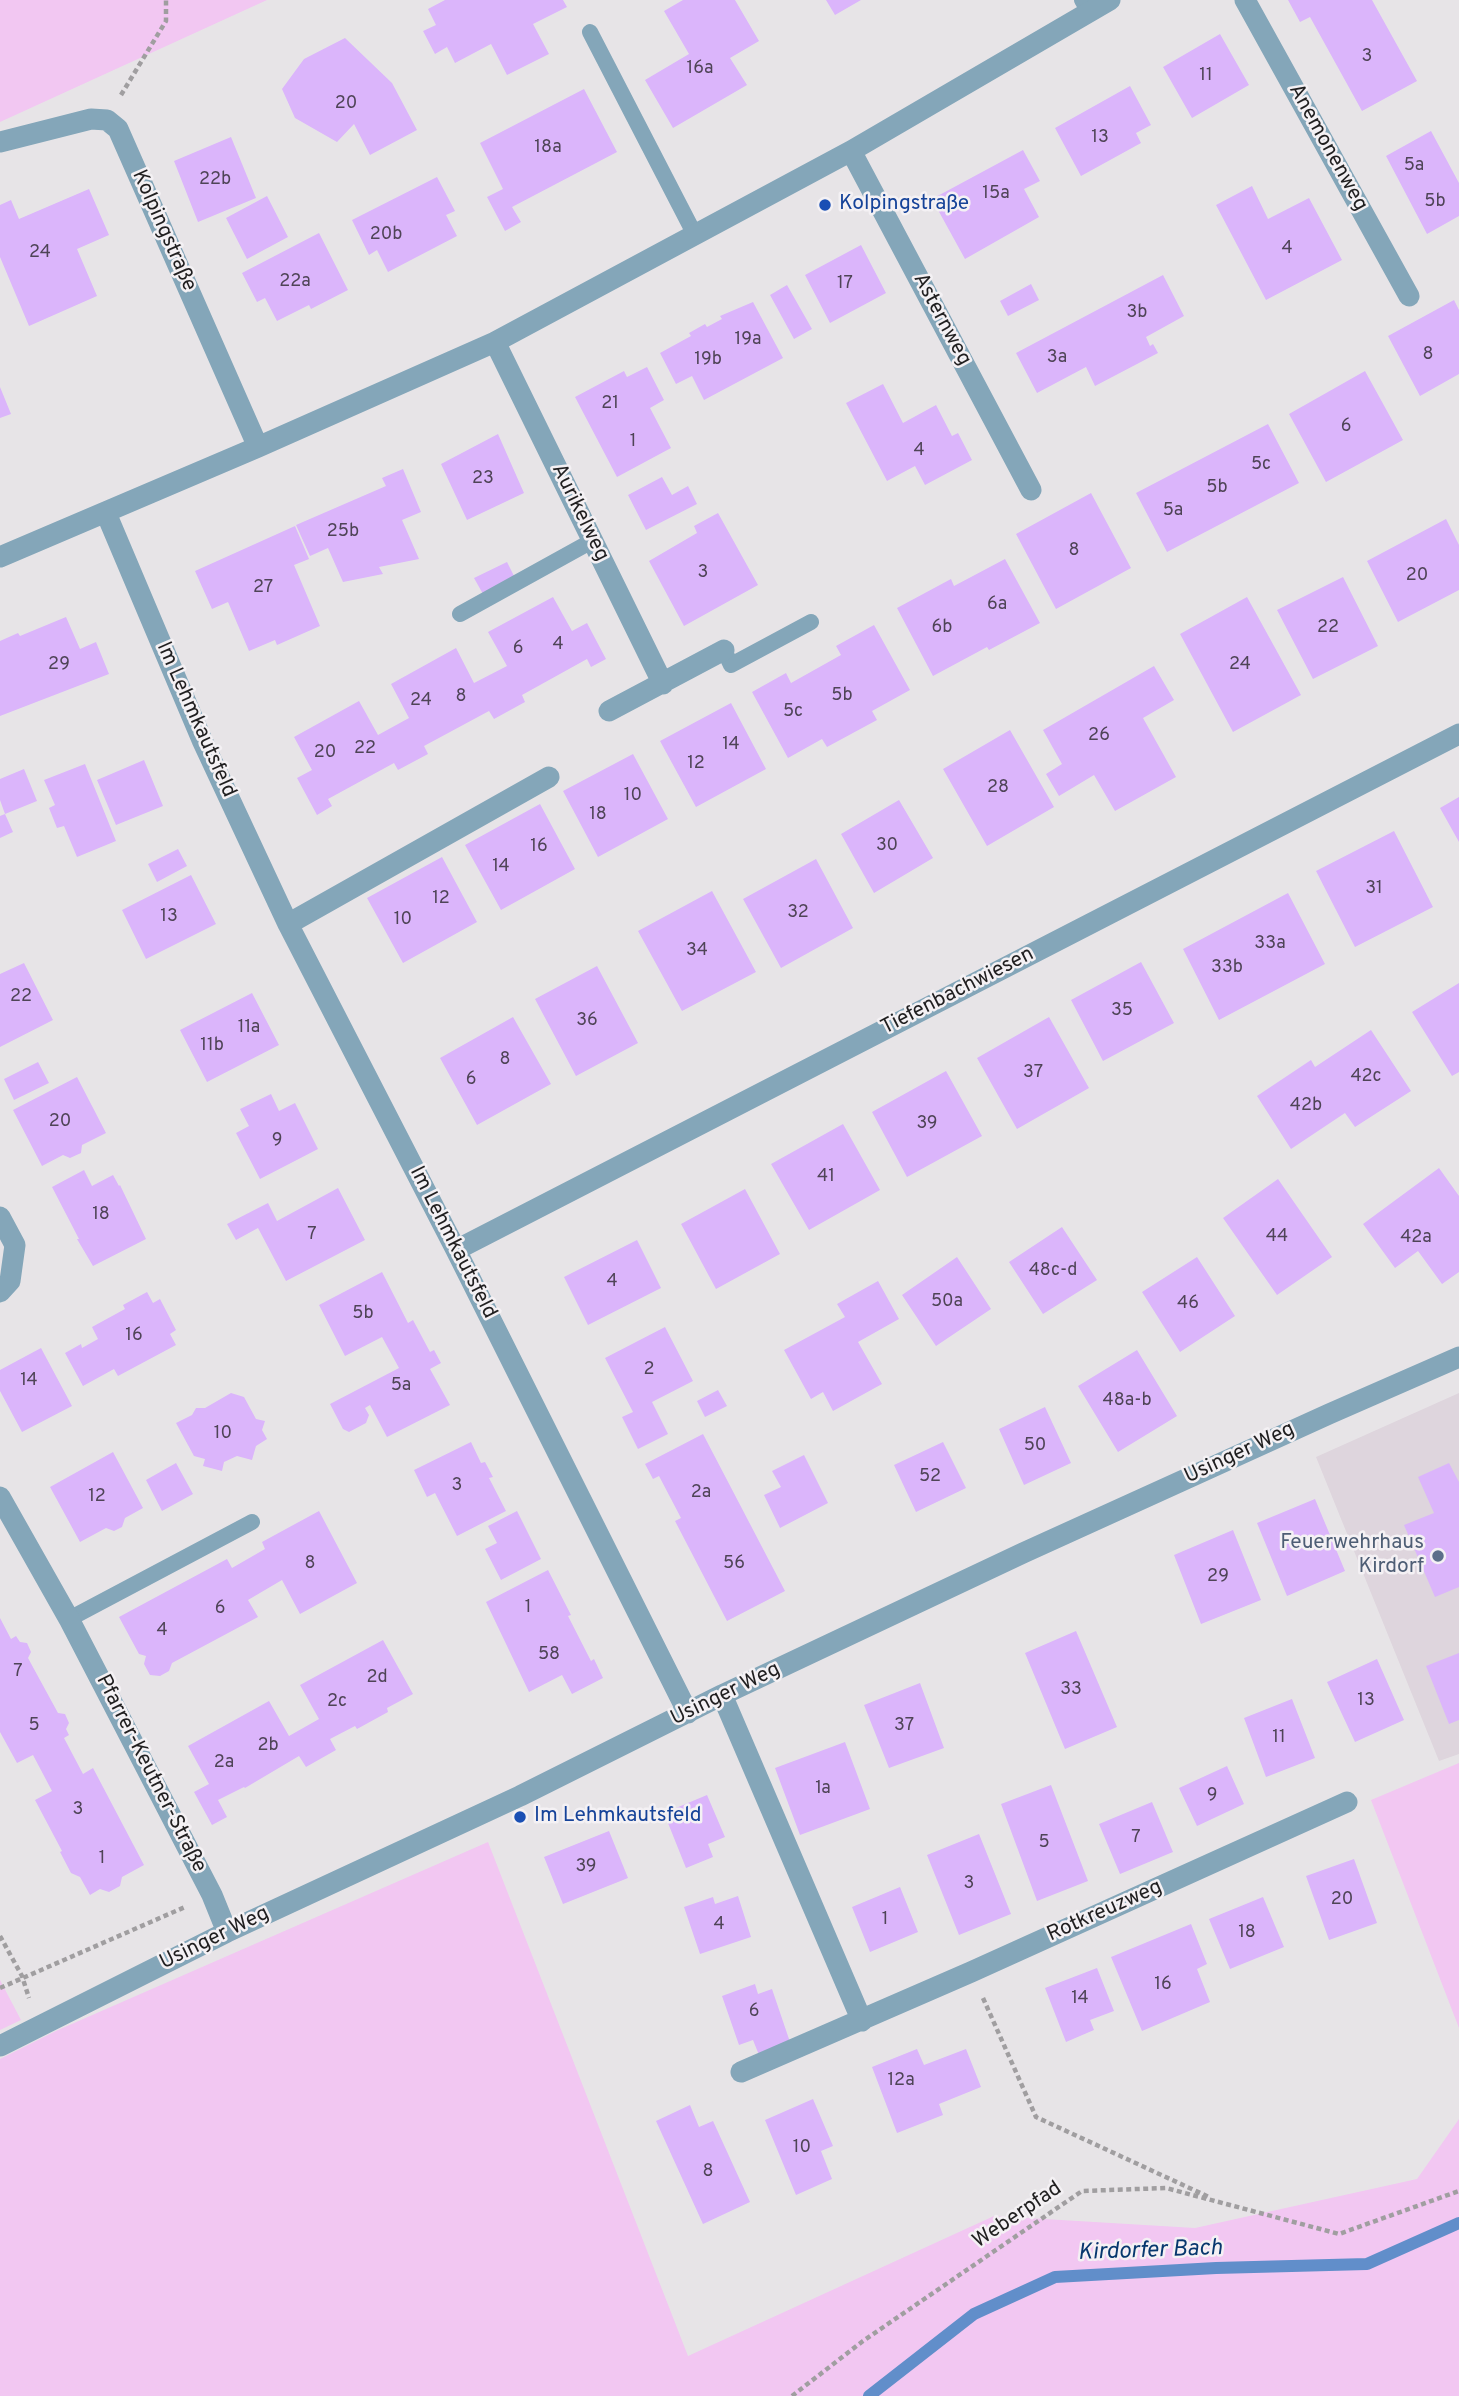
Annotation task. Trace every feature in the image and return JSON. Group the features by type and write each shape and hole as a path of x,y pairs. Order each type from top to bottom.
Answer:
{"street":[{"path":"0,557 495,342 851,151 1085,6 1110,0"},
{"name":"Anemonenweg","path":"1245,0 1409,296"},
{"path":"0,142 91,119 107,120"},
{"name":"Kolpingstraße","path":"107,120 118,129 258,447"},
{"name":"Asternweg","path":"851,151 1031,489"},
{"name":"Aurikelweg","path":"495,342 663,684"},
{"name":"Im Lehmkautsfeld","path":"106,513 202,740 288,924 456,1250 688,1713"},
{"path":"609,711 724,650"},
{"name":"Tiefenbachwiesen","path":"456,1250 1459,734"},
{"path":"288,924 548,777"},
{"path":"0,1217 15,1245 9,1281 0,1292"},
{"name":"Usinger Weg","path":"0,2046 227,1931 520,1796 722,1695 1049,1541 1329,1413 1459,1357"},
{"name":"Pfarrer-Keutner-Straße","path":"0,1496 69,1619 212,1895 227,1931"},
{"path":"722,1695 862,2021"},
{"name":"Rotkreuzweg","path":"741,2072 862,2021 1347,1802"}],"lane":[{"path":"590,32 695,235"},
{"path":"460,614 593,541"},
{"path":"724,650 732,665 811,622"},
{"path":"69,1619 251,1522"}],"path":[{"path":"107,120 166,21 166,0"},
{"path":"0,1988 22,1976 212,1895"},
{"path":"0,1936 22,1976 37,2028"},
{"path":"971,1972 1036,2117 1221,2202"},
{"name":"Weberpfad","path":"792,2396 863,2341 1082,2191 1166,2188 1339,2234 1459,2191"}],"shaded area":[{"path":"0,0 267,0 0,122"},
{"path":"1459,1393 1459,1754 1439,1761 1316,1457"},
{"path":"1459,1763 1459,2028 1371,1800"},
{"path":"488,1842 688,2356 994,2216 1195,2228 1417,2179 1459,2119 1459,2396 0,2396 0,2059 58,2030"},
{"path":"0,1980 21,2020 0,2030"}],"building":[{"path":"445,0 563,0 567,7 533,24 549,54 507,75 491,44 455,63 447,47 435,54 423,31 436,25 428,9"},
{"path":"683,0 735,0 759,41 730,58 747,85 673,128 645,80 689,54 664,11"},
{"path":"826,0 861,0 835,15"},
{"path":"1288,0 1372,0 1417,81 1362,111 1310,17 1300,22"},
{"path":"1220,34 1249,85 1192,118 1163,67"},
{"path":"345,38 392,83 417,130 370,155 354,124 337,142 295,118 282,89 304,59"},
{"path":"1130,86 1151,125 1136,133 1141,143 1081,176 1055,128"},
{"path":"584,89 617,152 512,207 521,222 505,231 487,197 503,189 480,143"},
{"path":"1431,131 1459,183 1459,216 1427,234 1386,156"},
{"path":"231,137 256,198 198,222 174,161"},
{"path":"1023,150 1040,181 1024,189 1039,217 965,259 932,199"},
{"path":"437,177 455,211 446,215 457,236 388,272 377,250 369,255 352,220"},
{"path":"1252,186 1268,219 1309,198 1342,260 1266,300 1216,205"},
{"path":"89,189 109,235 77,249 97,296 29,326 0,257 0,205 11,200 19,219"},
{"path":"267,196 288,237 247,259 226,218"},
{"path":"319,233 348,290 311,309 309,305 277,321 265,298 257,302 242,273"},
{"path":"861,245 886,293 830,323 805,275"},
{"path":"1163,275 1184,316 1146,337 1150,346 1153,344 1158,353 1095,386 1086,367 1037,393 1016,353"},
{"path":"1031,284 1039,300 1008,316 1000,301"},
{"path":"787,285 812,329 794,339 770,295"},
{"path":"1454,300 1459,310 1459,374 1420,396 1388,336"},
{"path":"753,302 783,358 704,400 692,376 676,384 660,353 691,336 689,333 705,324 707,327 722,319 720,316"},
{"path":"647,367 664,400 650,408 671,448 617,477 575,397 624,371 627,377"},
{"path":"1365,371 1403,440 1326,482 1289,414"},
{"path":"883,384 903,423 936,405 952,436 958,433 972,460 925,485 915,466 887,481 846,403"},
{"path":"0,387 11,414 0,418"},
{"path":"1268,424 1299,483 1167,552 1136,493"},
{"path":"498,434 524,493 467,520 441,464"},
{"path":"403,469 421,512 402,520 419,559 379,567 383,574 343,582 328,548 310,556 296,525 386,486 382,478"},
{"path":"662,477 672,495 688,486 697,504 646,530 628,495"},
{"path":"1091,493 1131,568 1056,609 1016,534"},
{"path":"718,513 758,585 684,626 649,561 697,533 694,526"},
{"path":"1446,519 1459,545 1459,590 1398,622 1367,561"},
{"path":"295,526 309,559 294,565 320,626 277,645 275,640 249,651 228,602 212,609 195,571"},
{"path":"1005,559 1040,623 933,676 897,608 951,579 954,586"},
{"path":"507,562 515,578 483,594 474,578"},
{"path":"1343,577 1378,646 1313,679 1277,610"},
{"path":"553,597 572,631 587,623 606,659 591,667 587,659 522,695 525,702 494,719 489,711 424,746 428,754 398,770 394,763 328,799 332,806 317,815 297,778 312,770 294,737 359,701 378,735 409,718 391,684 456,648 474,683 507,666 488,632"},
{"path":"1247,597 1301,695 1233,732 1180,634"},
{"path":"66,617 80,649 96,642 109,674 0,716 0,641 18,633 20,636"},
{"path":"874,625 910,690 872,711 877,720 827,747 822,739 788,758 752,692 786,673 791,683 841,655 836,646"},
{"path":"1154,666 1174,700 1143,718 1176,777 1115,811 1094,775 1059,796 1046,774 1062,764 1043,730"},
{"path":"731,703 766,769 696,807 660,741"},
{"path":"1010,730 1054,807 987,846 943,769"},
{"path":"633,754 668,819 598,857 563,791"},
{"path":"144,760 163,806 116,825 97,780"},
{"path":"85,764 116,841 77,857 64,826 57,828 49,808 55,805 44,780"},
{"path":"24,769 37,801 5,814 0,800 0,779"},
{"path":"1459,797 1459,842 1440,808"},
{"path":"899,800 933,858 874,893 841,834"},
{"path":"540,804 575,869 501,910 465,845"},
{"path":"5,814 13,832 0,838 0,816"},
{"path":"1394,831 1433,907 1355,947 1316,871"},
{"path":"178,849 187,866 157,882 148,864"},
{"path":"442,857 477,922 403,963 367,898"},
{"path":"816,859 853,928 781,968 743,899"},
{"path":"191,875 216,924 146,959 122,910"},
{"path":"712,891 756,972 682,1011 638,931"},
{"path":"1288,893 1325,964 1219,1020 1183,949"},
{"path":"1141,962 1174,1023 1103,1061 1071,1000"},
{"path":"24,963 53,1020 0,1047 0,974"},
{"path":"597,966 638,1043 576,1076 535,999"},
{"path":"1459,983 1459,1072 1452,1076 1412,1012"},
{"path":"252,993 279,1045 207,1082 180,1030"},
{"path":"513,1017 551,1084 477,1125 440,1058"},
{"path":"1049,1017 1089,1088 1017,1129 977,1058"},
{"path":"1371,1030 1411,1091 1355,1127 1345,1113 1291,1149 1257,1096 1311,1060 1315,1067"},
{"path":"38,1062 49,1083 14,1100 4,1079"},
{"path":"946,1071 982,1136 907,1177 872,1112"},
{"path":"77,1077 106,1133 82,1145 81,1153 70,1158 63,1155 42,1166 13,1110"},
{"path":"271,1094 279,1111 295,1103 318,1149 260,1179 236,1133 249,1126 240,1109"},
{"path":"843,1124 880,1190 809,1230 771,1164"},
{"path":"1439,1168 1459,1196 1459,1272 1442,1284 1418,1251 1395,1268 1363,1224"},
{"path":"84,1170 92,1186 113,1175 146,1239 93,1266 52,1187"},
{"path":"1278,1179 1332,1257 1277,1295 1223,1218"},
{"path":"338,1188 365,1240 286,1281 258,1228 236,1240 227,1224 268,1203 277,1221"},
{"path":"745,1189 780,1254 716,1289 681,1224"},
{"path":"1062,1227 1097,1280 1043,1314 1009,1262"},
{"path":"637,1240 661,1288 588,1325 564,1277"},
{"path":"957,1257 991,1309 936,1346 902,1295"},
{"path":"1197,1257 1235,1316 1180,1352 1142,1292"},
{"path":"382,1272 408,1323 413,1320 430,1352 434,1350 441,1363 430,1369 450,1405 387,1437 370,1405 365,1408 369,1415 366,1423 349,1432 343,1429 330,1404 399,1368 382,1337 345,1356 319,1305"},
{"path":"878,1281 899,1319 858,1342 882,1384 833,1411 823,1392 811,1399 784,1350 845,1317 837,1304"},
{"path":"147,1292 153,1303 160,1299 176,1330 170,1334 176,1345 118,1376 114,1369 83,1386 65,1353 98,1339 92,1327 125,1309 123,1305"},
{"path":"665,1327 693,1381 652,1402 668,1434 638,1449 622,1417 633,1412 605,1358"},
{"path":"41,1348 72,1406 22,1432 0,1391 0,1370"},
{"path":"1137,1350 1177,1416 1118,1452 1078,1386"},
{"path":"718,1390 727,1406 705,1417 697,1401"},
{"path":"231,1393 244,1397 256,1419 265,1421 262,1430 267,1439 256,1446 252,1460 237,1456 224,1462 222,1471 203,1466 205,1459 194,1456 176,1423 192,1415 196,1408 205,1408"},
{"path":"1045,1407 1071,1463 1024,1485 999,1429"},
{"path":"703,1434 785,1591 727,1621 675,1521 681,1518 659,1476 653,1479 645,1464"},
{"path":"471,1442 481,1463 485,1462 493,1477 489,1478 506,1511 457,1536 435,1493 427,1497 414,1470"},
{"path":"943,1442 966,1488 916,1512 894,1465"},
{"path":"113,1452 143,1508 125,1518 122,1527 114,1531 106,1528 80,1542 50,1487"},
{"path":"804,1455 828,1503 780,1528 764,1495 781,1487 772,1471"},
{"path":"176,1463 193,1494 162,1511 146,1480"},
{"name":"Feuerwehrhaus Kirdorf","path":"1449,1463 1459,1482 1459,1587 1435,1597 1404,1525 1434,1513 1418,1477"},
{"path":"1315,1499 1345,1571 1287,1596 1257,1523"},
{"path":"319,1511 357,1583 300,1614 282,1580 248,1600 258,1617 172,1663 169,1671 160,1676 150,1675 144,1664 146,1656 139,1654 119,1617 227,1559 232,1568 265,1549 262,1542"},
{"path":"517,1511 541,1559 501,1580 485,1549 497,1543 488,1526"},
{"path":"1233,1530 1261,1600 1201,1624 1174,1555"},
{"path":"548,1570 571,1615 568,1616 603,1678 572,1694 562,1675 529,1692 486,1602"},
{"path":"0,1618 11,1639 16,1636 20,1642 27,1643 31,1652 28,1658 58,1713 65,1714 69,1723 66,1729 69,1735 64,1738 83,1774 93,1768 144,1865 122,1877 120,1886 109,1892 100,1889 90,1895 80,1877 71,1873 35,1800 52,1791 33,1755 17,1763 0,1732"},
{"path":"1076,1631 1117,1727 1065,1749 1025,1653"},
{"path":"383,1640 413,1694 357,1729 355,1726 330,1739 336,1750 306,1767 299,1756 245,1788 218,1800 227,1817 212,1825 194,1792 209,1784 188,1746 269,1701 289,1736 319,1719 300,1685"},
{"path":"1459,1653 1459,1720 1449,1724 1426,1666"},
{"path":"1377,1659 1404,1720 1355,1742 1327,1682"},
{"path":"920,1683 944,1748 889,1768 864,1705"},
{"path":"1292,1699 1315,1758 1266,1777 1244,1718"},
{"path":"845,1742 870,1809 800,1835 775,1768"},
{"path":"1227,1766 1244,1804 1197,1826 1179,1788"},
{"path":"1051,1785 1088,1881 1037,1901 1001,1804"},
{"path":"707,1795 725,1837 708,1844 713,1857 686,1868 664,1813"},
{"path":"1152,1802 1173,1852 1120,1874 1099,1824"},
{"path":"609,1831 628,1878 563,1904 544,1857"},
{"path":"979,1834 1011,1914 959,1935 927,1855"},
{"path":"1354,1859 1377,1923 1329,1940 1306,1876"},
{"path":"900,1887 918,1932 870,1952 852,1907"},
{"path":"738,1896 751,1937 700,1954 684,1907 713,1897 715,1904"},
{"path":"1263,1897 1284,1947 1230,1969 1209,1919"},
{"path":"1191,1924 1207,1964 1197,1969 1210,2002 1142,2031 1111,1957"},
{"path":"1097,1968 1114,2011 1090,2020 1094,2030 1066,2042 1045,1988"},
{"path":"755,1984 758,1994 772,1989 790,2042 759,2055 753,2040 739,2045 722,1996"},
{"path":"917,2049 924,2065 966,2049 981,2087 939,2104 943,2115 897,2133 872,2067"},
{"path":"813,2099 833,2146 821,2151 832,2179 796,2195 765,2120"},
{"path":"690,2105 699,2127 713,2121 750,2202 703,2224 656,2121"}],"waterway":[{"name":"Kirdorfer Bach","path":"869,2396 974,2314 1055,2277 1216,2268 1367,2264 1459,2223"}],"place":[{"name":"Kolpingstraße","path":"825,205"},
{"name":"Feuerwehrhaus Kirdorf","path":"1438,1556"},
{"name":"Im Lehmkautsfeld","path":"520,1817"}]}
